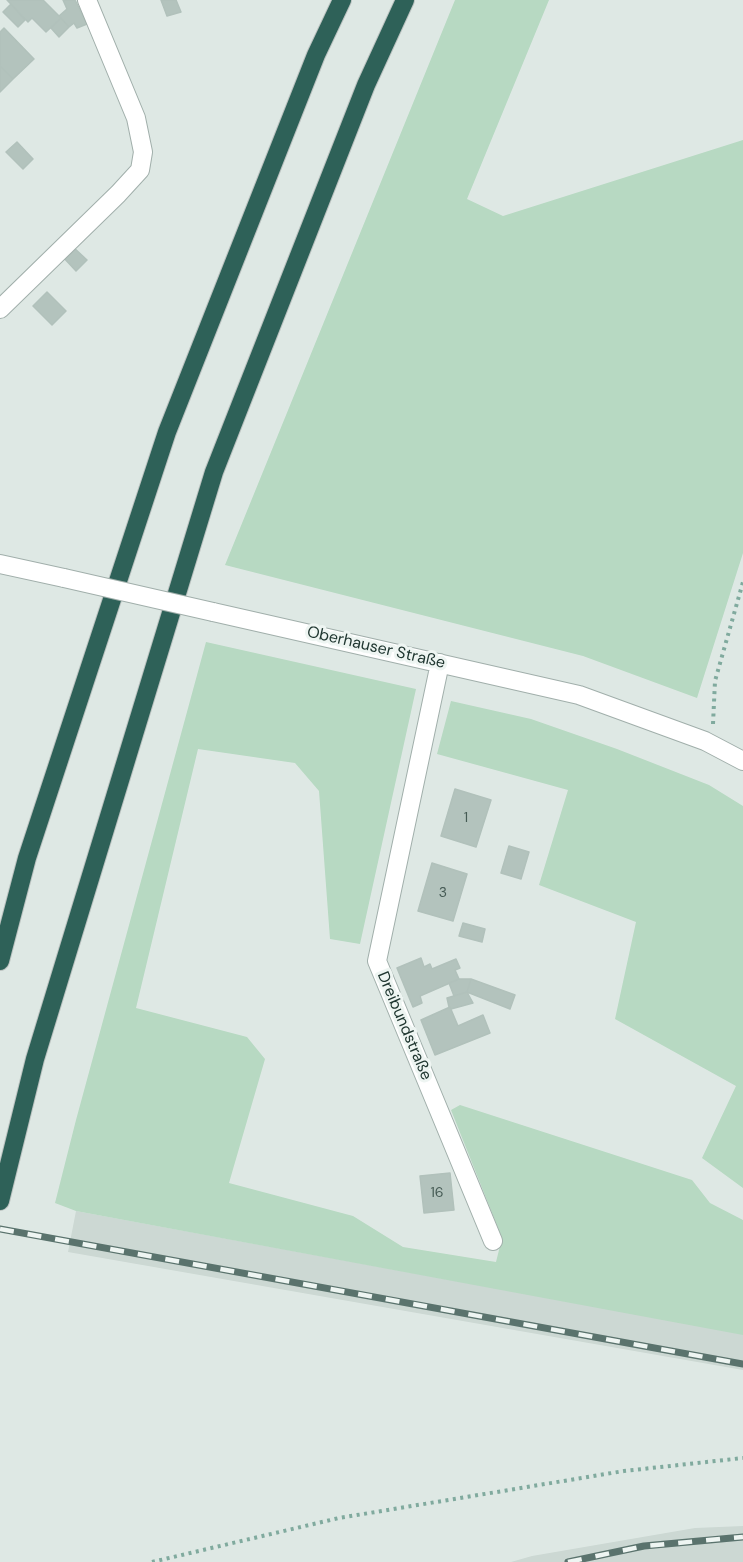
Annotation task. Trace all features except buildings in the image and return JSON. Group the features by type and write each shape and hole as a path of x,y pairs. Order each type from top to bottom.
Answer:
{"highway":[{"path":"0,961 27,858 167,432 316,55 342,0"},
{"path":"0,1201 35,1059 214,472 366,85 405,0"}],"street":[{"path":"0,309 140,170 143,152 135,118 87,0"},
{"name":"Oberhauser Straße","path":"0,564 579,695 705,741 743,760"},
{"name":"Dreibundstraße","path":"440,663 377,961 493,1241"}],"path":[{"path":"705,741 714,721 715,681 743,582"},
{"path":"152,1562 339,1518 624,1472 743,1458"}],"shaded area":[{"path":"76,1211 743,1334 743,1370 68,1252"},
{"path":"743,1526 743,1562 511,1562 532,1556 695,1528"}],"green space":[{"path":"455,0 549,0 467,199 503,216 743,140 743,553 697,698 583,656 225,565"},
{"path":"206,642 416,689 360,944 330,939 319,791 295,763 198,749 136,1008 247,1037 265,1059 229,1183 353,1216 403,1247 496,1262 502,1238 451,1110 460,1105 692,1180 710,1203 743,1220 743,1335 76,1211 55,1203"},
{"path":"451,701 531,719 617,749 709,785 743,806 743,1188 702,1158 736,1086 615,1019 636,922 539,885 568,790 437,754"}],"railway":[{"path":"0,1229 743,1364"},
{"path":"568,1562 644,1546 743,1537"}]}
